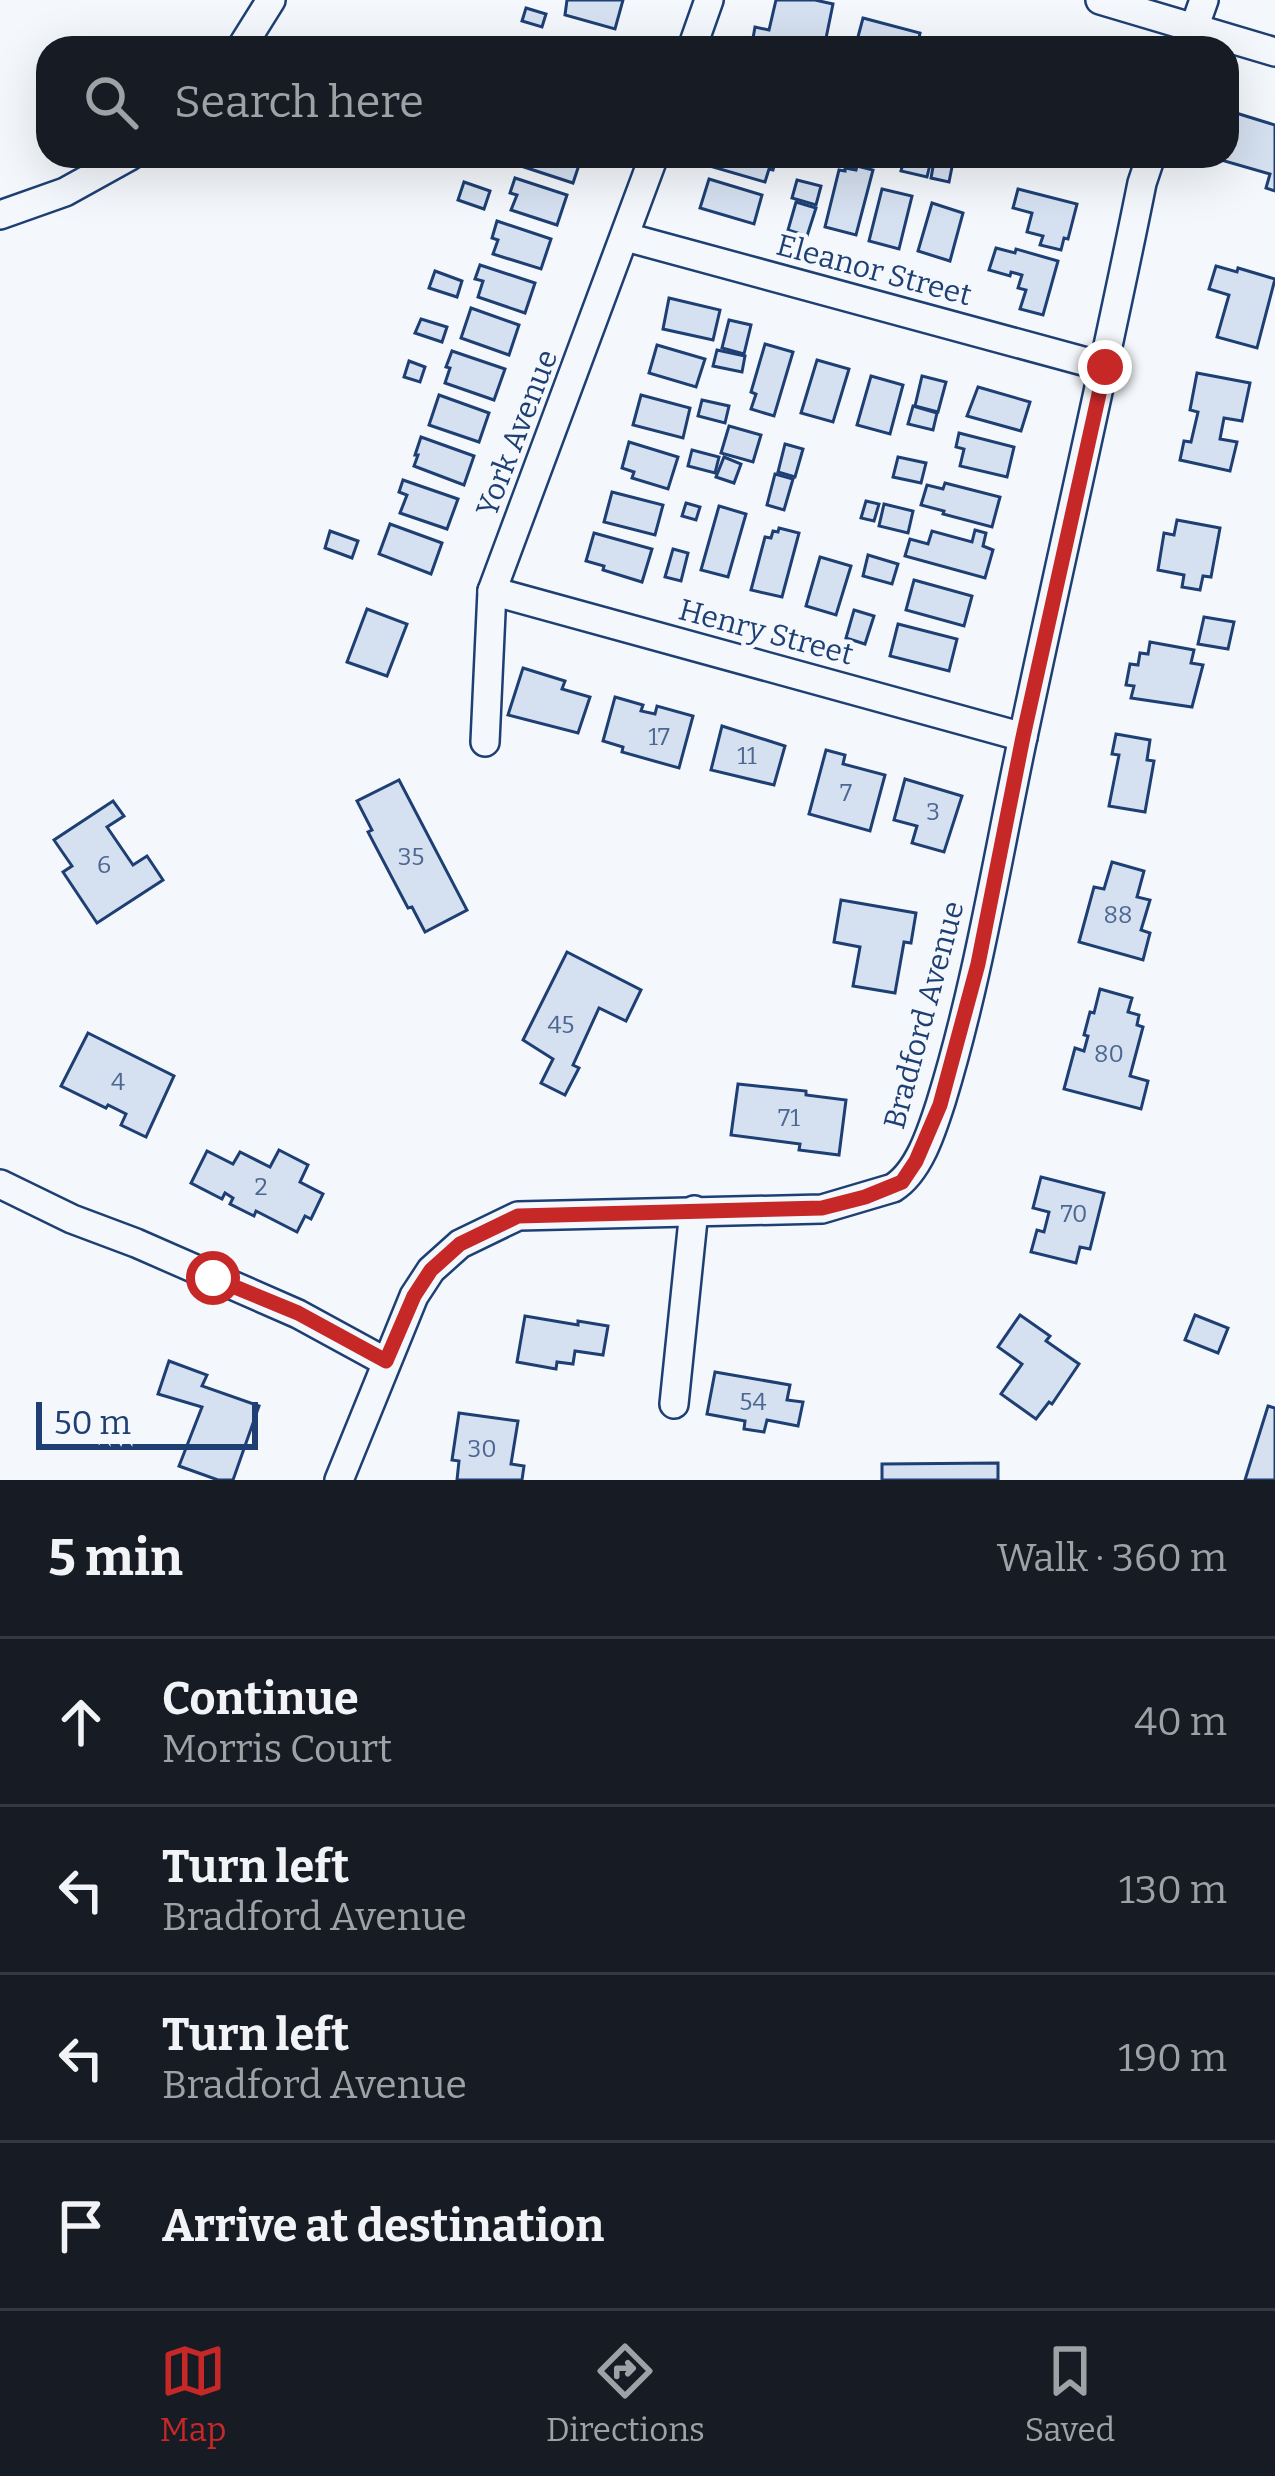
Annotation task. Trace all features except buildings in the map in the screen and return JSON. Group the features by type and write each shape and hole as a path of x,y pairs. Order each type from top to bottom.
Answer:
{"street":[{"path":"248,36 271,0"},
{"path":"696,36 709,0"},
{"path":"1100,0 1186,36"},
{"path":"1192,36 1204,0"},
{"path":"1239,46 1275,52"},
{"path":"0,215 65,192 108,168"},
{"name":"York Avenue","path":"485,742 492,592 650,168"},
{"name":"Bradford Avenue","path":"339,1480 423,1283 460,1244 518,1216 822,1208 892,1188 916,1161 940,1105 978,964 1147,168"},
{"name":"Eleanor Street","path":"626,237 1105,367"},
{"name":"Henry Street","path":"492,592 1023,737"},
{"path":"0,1184 72,1220 298,1313 386,1361"},
{"path":"674,1404 694,1210"}],"route":[{"path":"213,1278 298,1313 386,1361 414,1296 431,1270 460,1244 518,1216 822,1208 902,1182 940,1105 978,964 1105,367"}]}
